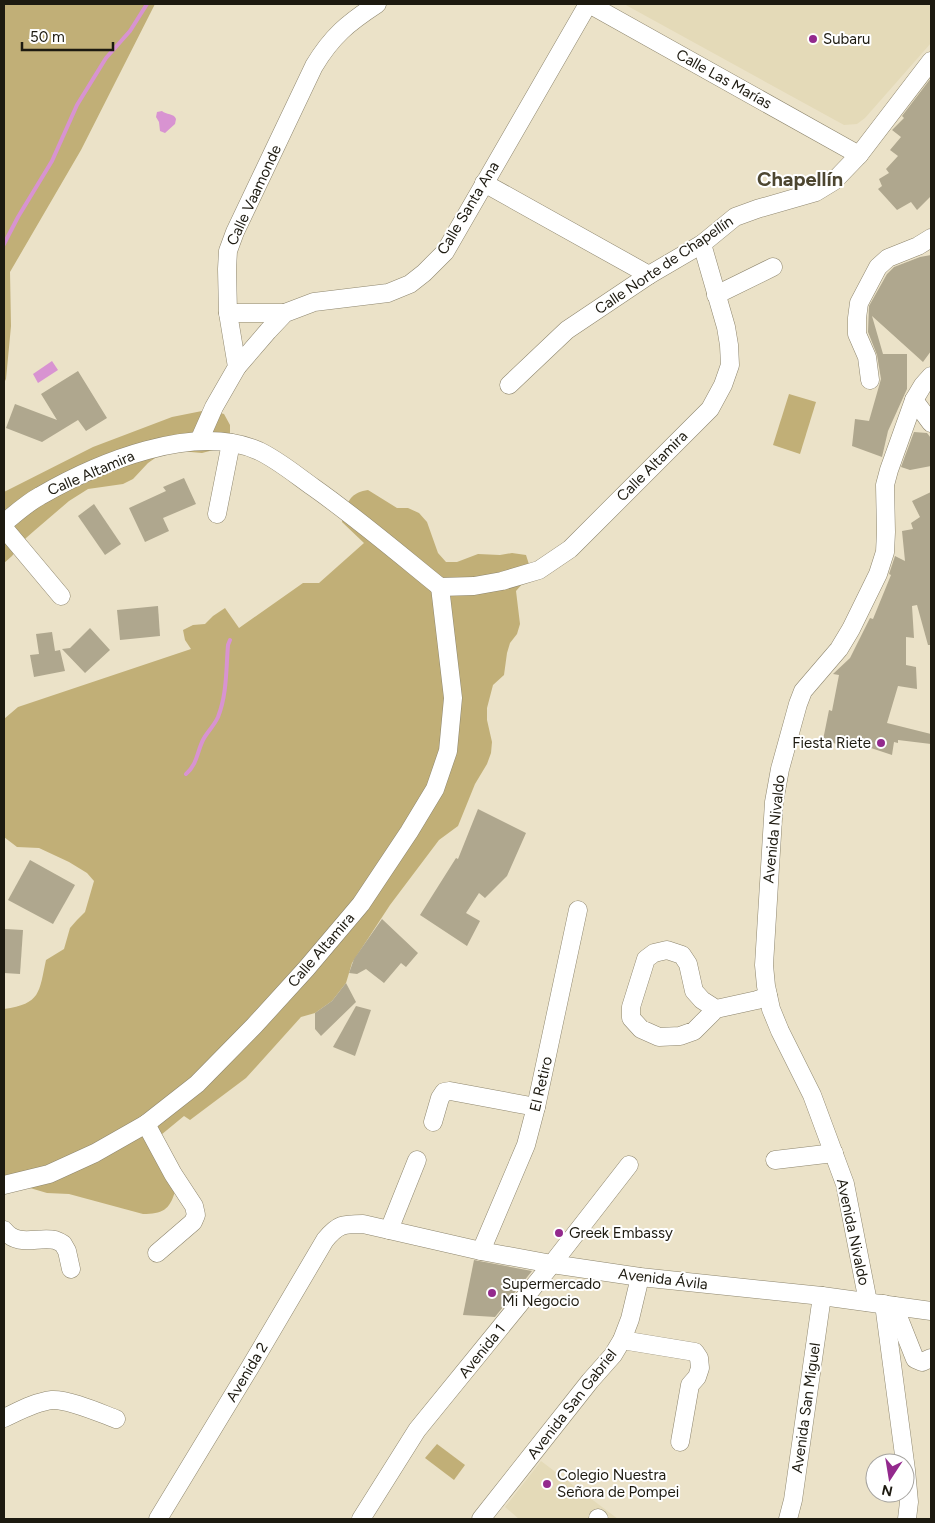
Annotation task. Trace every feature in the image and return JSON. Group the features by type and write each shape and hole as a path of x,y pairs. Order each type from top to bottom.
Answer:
{"street":[{"name":"Calle Vaamonde","path":"237,367 228,313 227,268 228,251 235,232 314,66 338,33 354,19 377,4"},
{"name":"Calle Las Marías","path":"589,4 859,155"},
{"name":"Calle Santa Ana","path":"237,367 285,313 314,302 388,293 410,284 445,252 589,4"},
{"name":"Calle Norte de Chapellín","path":"509,385 567,330 649,275 702,244 735,217 816,192 834,181 859,155 931,61"},
{"path":"484,183 649,275"},
{"path":"870,380 867,357 857,334 859,303 878,266 888,258 918,246 931,238"},
{"name":"Calle Altamira","path":"4,523 38,497 78,476 122,458 164,446 199,441 231,443 260,452 288,469 337,504 440,588 474,586 502,581 540,570 570,549 710,409 723,385 730,365 729,345 702,244"},
{"path":"716,295 773,267"},
{"path":"228,313 285,313"},
{"path":"199,441 214,407 237,367"},
{"name":"Avenida Nivaldo","path":"882,1304 834,1153 812,1095 771,1009 764,965 765,933 774,802 780,770 798,704 803,690 839,650 878,574 885,552 885,485 889,470 914,400 931,376"},
{"path":"914,400 931,423"},
{"path":"217,514 231,443"},
{"path":"4,528 61,596"},
{"name":"Calle Altamira","path":"4,1185 49,1174 95,1153 146,1124 197,1084 306,969 361,904 409,832 434,789 448,751 453,698 440,588"},
{"name":"El Retiro","path":"481,1250 526,1145 536,1107 578,910"},
{"path":"716,1009 702,1000 694,991 688,964 682,954 667,950 654,953 646,959 631,1007 630,1018 641,1029 659,1038 680,1036 694,1031 716,1009 768,996"},
{"path":"433,1122 440,1098 444,1092 450,1091 536,1107"},
{"path":"146,1124 173,1174 194,1206 196,1215 193,1222 157,1253"},
{"path":"775,1160 834,1153"},
{"path":"389,1230 417,1160"},
{"name":"Avenida 1","path":"361,1519 417,1430 552,1264 629,1165"},
{"name":"Avenida Ávila","path":"338,1227 346,1224 363,1224 552,1264 640,1277 822,1296 931,1311"},
{"name":"Avenida 2","path":"158,1519 325,1240 338,1227"},
{"path":"4,1230 18,1240 54,1240 63,1244 71,1269"},
{"name":"Avenida San Gabriel","path":"481,1519 613,1355 622,1340 630,1319 640,1277"},
{"name":"Avenida San Miguel","path":"788,1519 793,1500 822,1296"},
{"path":"882,1304 914,1359 922,1362 931,1358"},
{"path":"882,1304 906,1470 907,1519"},
{"path":"622,1340 695,1352 699,1358 700,1368 697,1377 690,1385 680,1442"},
{"path":"4,1418 29,1406 52,1400 66,1402 116,1419"}],"shaded area":[{"path":"4,4 155,4 81,150 10,272 11,326 4,383"},
{"path":"624,4 931,4 931,43 865,118 857,124 844,125"},
{"path":"162,111 174,116 176,119 175,124 165,133 160,131 159,122 156,117 157,112"},
{"path":"52,361 58,370 38,383 33,374"},
{"path":"789,394 816,402 800,454 773,445"},
{"path":"202,411 224,414 230,425 230,433 221,448 202,453 180,451 158,456 148,463 133,479 123,484 88,489 69,501 26,538 4,563 4,492 93,447 172,417"},
{"path":"368,490 397,508 408,508 419,513 427,522 438,553 446,562 457,562 478,554 500,555 512,553 526,555 534,580 523,583 516,591 520,624 517,634 510,643 504,675 493,685 487,708 487,720 492,742 491,753 475,784 458,826 439,840 390,905 352,963 346,983 332,1001 315,1013 301,1017 246,1078 190,1120 184,1116 150,1144 175,1191 168,1207 160,1212 143,1214 69,1194 47,1193 30,1188 4,1185 4,1009 25,1004 36,995 42,980 46,960 64,949 70,928 85,912 94,881 87,873 69,862 39,848 17,847 4,837 4,719 18,707 191,649 185,640 183,630 193,625 205,624 225,608 239,628 303,583 319,583 364,543 342,522 349,500 361,491"},
{"path":"437,1444 465,1465 454,1480 425,1458"},
{"name":"Colegio Nuestra Señora de Pompei","path":"541,1461 618,1519 519,1519 505,1507"}],"building":[{"path":"931,78 931,196 917,210 911,202 897,210 878,189 882,186 879,179 889,173 886,169 898,156 890,150 901,137 892,130 904,118 902,116"},
{"path":"931,255 931,351 923,362 872,316 883,354 907,354 907,389 888,431 882,457 852,446 855,419 869,421 881,379 877,355 868,332 869,306 887,274 894,267"},
{"path":"78,371 107,418 86,431 78,420 42,442 6,428 15,404 57,420 41,394"},
{"path":"914,432 927,433 931,438 931,466 910,470 901,467"},
{"path":"184,478 196,504 163,518 169,531 145,542 129,508 166,491 163,487"},
{"path":"931,492 931,645 928,645 917,605 912,606 914,638 906,637 906,665 916,667 917,689 898,686 887,723 931,734 931,744 898,740 898,743 894,742 892,755 856,743 854,749 823,740 829,710 832,711 839,675 833,674 850,658 870,618 873,619 891,575 889,574 895,556 905,561 902,531 913,529 911,523 920,517 912,501"},
{"path":"94,504 121,544 105,555 78,516"},
{"path":"158,606 160,636 120,640 117,610"},
{"path":"90,628 110,650 85,673 62,649 70,648"},
{"path":"52,632 55,651 60,650 65,671 34,677 30,655 39,654 36,634"},
{"path":"478,809 526,833 507,876 485,898 479,893 466,913 480,921 467,946 420,915 456,858 458,859"},
{"path":"30,860 75,885 53,924 8,900"},
{"path":"382,919 418,953 406,967 401,963 384,983 366,969 357,974 349,973 354,959"},
{"path":"5,929 23,930 20,974 4,973"},
{"path":"346,983 356,1002 321,1036 315,1029 315,1013 332,1001"},
{"path":"356,1006 371,1010 355,1056 333,1047"},
{"name":"Supermercado Mi Negocio","path":"474,1260 532,1271 495,1317 463,1315"}],"waterway":[{"path":"4,244 52,161 77,105 106,58 130,31 147,4"},
{"path":"186,774 192,767 203,740 216,720 221,708 226,682 228,645 230,640"}],"place":[{"name":"Subaru","path":"813,39"},
{"name":"Fiesta Riete","path":"881,743"},
{"name":"Greek Embassy","path":"559,1233"},
{"name":"Supermercado Mi Negocio","path":"492,1293"},
{"name":"Colegio Nuestra Señora de Pompei","path":"547,1484"}],"district":[{"name":"Chapellín","path":"800,179"}]}
